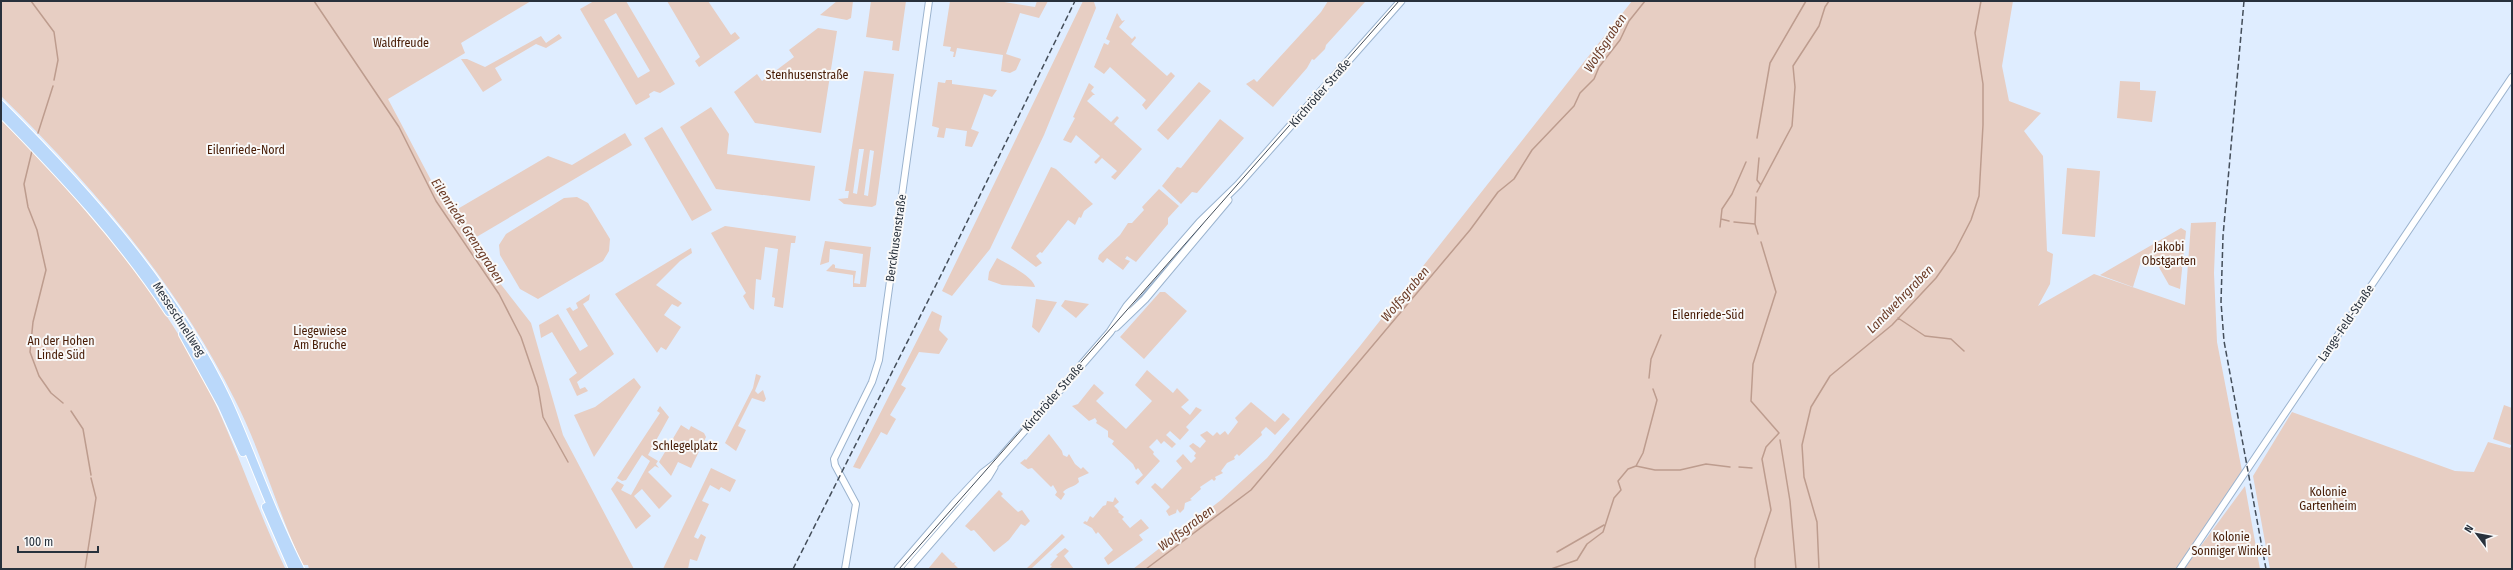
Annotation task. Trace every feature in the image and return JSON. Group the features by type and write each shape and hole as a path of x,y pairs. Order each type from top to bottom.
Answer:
{"highway":[{"name":"Messeschnellweg","path":"1,105 56,162 115,229 142,264 189,332 228,402 300,569"},
{"name":"Messeschnellweg","path":"1,113 52,166 110,233 138,268 184,335 222,405 293,569"}],"main road":[{"name":"Kirchröder Straße","path":"908,569 988,477 996,463 1110,332 1134,311 1150,294 1207,228 1238,185 1401,1"},
{"name":"Kirchröder Straße","path":"898,569 983,473 996,463"}],"street":[{"name":"Berckhusenstraße","path":"845,569 856,504 835,465 836,454 872,382 879,360 929,1"},
{"name":"Lange-Feld-Straße","path":"2180,569 2512,77"}],"green space":[{"name":"Eilenriede-Nord","path":"1,1 531,1 461,43 465,53 388,99 449,214 548,156 572,165 625,133 632,145 468,242 531,323 563,435 634,569 309,569 308,565 303,565 285,524 244,418 211,356 186,315 159,276 100,201 35,130 1,96"},
{"path":"594,1 626,1 675,84 660,93 654,91 649,94 650,97 636,105 580,9","holes":["616,13 650,71 638,78 604,20"]},
{"path":"667,1 708,1 731,35 735,32 740,38 699,67 695,61 700,57"},
{"path":"837,1 853,1 851,18 847,20 820,15"},
{"path":"871,1 906,1 899,51 892,50 893,41 866,37"},
{"path":"950,1 998,1 1035,7 1037,1 1048,1 1039,18 1020,13 1006,54 1021,59 1016,70 1010,73 1001,71 1003,55 957,48 955,57 953,57 954,52 950,51 951,47 943,46"},
{"path":"1083,1 1094,2 1096,8 1044,135 990,249 952,296 942,291"},
{"path":"1328,1 1365,2 1326,45 1325,49 1314,60 1312,59 1307,68 1273,107 1246,84 1254,79 1257,82 1321,12"},
{"name":"Eilenriede-Süd","path":"1632,1 2013,1 2002,66 2009,101 2041,113 2024,131 2043,156 2047,251 2053,254 2050,284 2038,306 2094,274 2185,305 2191,223 2216,222 2214,273 2217,342 2242,471 2176,569 1133,569 1221,500 1267,458 1360,346"},
{"path":"1117,13 1122,21 1125,20 1119,27 1132,39 1135,36 1136,38 1131,44 1167,76 1171,72 1175,76 1146,110 1142,105 1146,100 1110,67 1104,74 1094,67 1104,43 1108,45 1110,41 1106,39"},
{"name":"Stenhusenstraße","path":"818,28 837,31 821,133 755,123 734,92 757,74 762,81 794,57 789,50"},
{"path":"559,34 562,38 546,48 536,44 495,68 502,80 483,92 461,59 467,59 485,67 541,36 546,43"},
{"path":"864,71 894,74 876,205 872,207 844,204 838,199 848,198 849,191 845,191","holes":["859,149 864,149 857,194 853,193","870,150 874,151 868,196 864,195"]},
{"path":"946,80 952,80 952,84 997,90 992,97 984,94 971,129 979,132 972,147 965,146 967,131 946,128 944,138 937,137 939,128 932,126 938,82 945,83"},
{"path":"2120,81 2140,82 2140,90 2156,91 2152,122 2117,118"},
{"path":"1199,82 1211,91 1168,140 1157,130"},
{"path":"1089,83 1094,87 1091,91 1095,95 1087,101 1111,122 1117,116 1119,118 1114,124 1142,149 1115,180 1111,177 1117,171 1102,158 1096,164 1094,162 1100,156 1076,135 1071,143 1063,140 1075,118 1073,117"},
{"path":"711,107 729,134 727,154 815,166 810,201 716,189 680,127"},
{"path":"1220,119 1244,138 1197,193 1192,192 1181,204 1162,186 1177,167 1181,168"},
{"name":"An der Hohen Linde Süd","path":"1,120 56,177 108,237 133,269 178,334 198,368 222,418 285,568 1,569"},
{"path":"662,127 712,210 692,221 644,138"},
{"path":"1051,167 1056,169 1093,204 1084,211 1081,218 1079,217 1075,225 1068,220 1042,253 1040,252 1036,256 1042,263 1036,267 1011,248"},
{"path":"2067,168 2100,171 2095,237 2062,234"},
{"path":"1159,189 1179,206 1168,218 1168,224 1136,262 1127,256 1125,259 1130,261 1123,270 1107,258 1103,263 1098,259 1099,255 1120,235 1128,223 1132,223 1144,210 1142,207"},
{"path":"577,197 588,203 610,239 609,251 603,261 538,299 520,289 500,255 499,245 506,234 564,198"},
{"path":"725,226 796,236 795,243 791,243 783,308 774,306 775,298 772,297 778,249 765,247 761,280 756,279 754,310 750,308 743,296 746,293 711,233"},
{"name":"Jakobi Obstgarten","path":"2181,228 2186,231 2180,289 2169,285 2152,255 2141,261 2133,287 2100,275"},
{"path":"825,241 871,247 866,287 853,287 853,275 826,271 833,264 835,265 835,268 856,271 854,283 860,284 863,254 830,249 829,262 820,265"},
{"path":"691,248 692,253 680,261 656,285 682,303 678,307 672,304 664,315 681,327 666,350 661,347 657,353 615,294"},
{"path":"997,258 1025,275 1030,279 1035,287 1002,285 988,280 989,272"},
{"path":"1160,292 1165,292 1187,311 1144,359 1120,337"},
{"path":"590,294 589,300 583,304 614,354 577,382 580,389 585,387 588,391 577,396 569,379 577,373 552,332 541,338 539,325 558,314 580,351 588,346 566,309 570,307 573,311 578,308 576,303"},
{"path":"1036,299 1057,302 1039,333 1032,327"},
{"path":"1065,300 1089,304 1076,318 1061,306"},
{"path":"932,311 942,316 939,330 948,339 939,354 919,352 901,385 906,388 890,415 896,419 887,435 881,432 860,469 853,467"},
{"path":"1147,370 1173,393 1177,388 1189,400 1181,407 1190,415 1196,407 1202,410 1186,427 1189,430 1180,440 1170,431 1166,435 1176,444 1172,448 1164,441 1161,444 1157,439 1149,447 1160,461 1138,485 1135,482 1143,475 1138,468 1136,470 1133,464 1112,444 1114,441 1108,437 1108,431 1096,423 1097,421 1095,418 1089,421 1072,406 1078,404 1094,384 1104,393 1096,401 1126,429 1152,401 1135,385"},
{"path":"756,374 761,376 755,391 758,394 763,390 766,399 764,402 752,398 738,426 746,430 736,451 725,443 753,388"},
{"path":"634,378 641,387 594,457 574,415 595,407"},
{"path":"1251,402 1275,422 1283,413 1290,419 1275,435 1266,427 1261,432 1262,435 1239,456 1237,454 1234,457 1235,459 1227,463 1221,471 1223,473 1215,477 1216,479 1214,481 1212,479 1200,487 1201,489 1190,499 1192,500 1185,503 1184,509 1180,513 1177,509 1176,513 1169,516 1166,511 1170,507 1151,487 1155,483 1162,489 1182,468 1176,461 1183,454 1191,463 1196,458 1194,456 1196,453 1189,446 1193,443 1200,448 1206,441 1200,435 1207,431 1213,436 1217,432 1220,435 1225,431 1228,435 1238,422 1235,418"},
{"path":"2504,405 2512,408 2511,445 2493,439"},
{"path":"660,406 669,417 648,455 658,461 656,464 659,468 655,466 648,472 672,496 659,509 642,489 634,496 651,516 636,529 611,489 617,481 624,485 621,490 631,495 650,461 642,455 626,480 622,481 617,478 660,413 657,411"},
{"name":"Kolonie Gartenheim","path":"2292,412 2455,471 2474,472 2488,442 2510,448 2512,445 2512,569 2270,569 2253,476"},
{"name":"Schlegelplatz","path":"681,425 689,430 691,426 704,433 706,437 691,468 678,462 671,476 659,462"},
{"path":"1049,434 1062,451 1063,455 1067,457 1069,454 1075,464 1081,469 1083,467 1089,473 1078,478 1079,482 1063,492 1065,494 1061,500 1055,495 1057,492 1053,485 1051,487 1032,468 1028,469 1020,463 1025,459 1026,460"},
{"path":"711,468 736,480 730,492 721,487 719,490 710,485 702,501 709,504 694,537 698,539 701,534 706,537 697,561 690,559 688,569 663,569"},
{"name":"Kolonie Sonniger Winkel","path":"2245,486 2260,569 2184,569 2186,566"},
{"path":"999,490 1003,494 1001,496 1018,512 1022,510 1030,521 1025,526 1021,524 1009,540 994,552 974,530 971,531 965,526"},
{"path":"1115,497 1119,502 1114,506 1124,517 1122,519 1130,528 1141,519 1149,528 1139,535 1143,540 1108,565 1104,558 1113,550 1098,532 1096,534 1092,528 1083,523 1085,521 1087,522 1090,516 1093,518 1103,506 1106,505 1107,501 1113,502"},
{"path":"1062,534 1065,537 1031,569 1026,569"},
{"path":"1065,548 1069,551 1064,556 1074,569 1049,569 1052,566 1050,565 1058,556 1056,555"},
{"path":"942,552 953,563 956,562 954,564 959,569 928,569"}],"waterway":[{"path":"31,1 54,32 58,60 54,80"},
{"name":"Eilenriede Grenzgraben","path":"314,1 399,127 436,201 499,294 521,337 538,387 543,417 568,462"},
{"name":"Wolfsgraben","path":"1146,569 1251,490 1470,230 1498,192 1514,179 1532,150 1574,106 1580,93 1594,79 1599,67 1620,40 1629,21 1645,1"},
{"path":"1757,138 1770,63 1806,1"},
{"path":"1757,192 1792,126 1795,87 1793,66 1819,26 1825,7 1829,1"},
{"name":"Landwehrgraben","path":"1819,569 1817,522 1804,477 1802,445 1811,407 1830,376 1892,325 1936,278 1955,251 1971,220 1979,196 1983,125 1983,84 1975,33 1981,1"},
{"path":"38,133 53,86"},
{"path":"32,151 24,184 28,207 37,230 46,270 33,322 30,352 39,376 51,393 63,403"},
{"path":"1759,158 1757,180 1760,184"},
{"path":"1720,227 1722,209 1732,194 1746,162"},
{"path":"1756,197 1755,224 1758,234"},
{"path":"1721,219 1729,221"},
{"path":"1734,222 1755,224"},
{"path":"1755,569 1755,559 1771,510 1762,459 1766,447 1779,433 1751,401 1753,364 1776,292 1761,242"},
{"path":"1898,318 1925,336 1951,339 1964,351"},
{"path":"1649,378 1651,359 1661,335"},
{"path":"1636,466 1643,453 1657,400 1653,389"},
{"path":"71,411 83,429 91,475"},
{"path":"1780,440 1790,501 1796,569"},
{"path":"1551,569 1577,560 1587,544 1603,532 1614,498 1621,490 1618,481 1628,469 1636,466 1655,470 1680,470 1706,464 1730,467"},
{"path":"1739,467 1752,468"},
{"path":"85,569 96,498 91,478"},
{"path":"1557,552 1604,525"}],"tram line":[{"path":"899,569 1399,1"}],"railway":[{"path":"793,569 942,273 1075,1"},
{"path":"2244,1 2223,236 2221,302 2224,341 2266,569"}],"park label":[{"name":"Waldfreude","path":"401,43"},
{"name":"Liegewiese Am Bruche","path":"320,338"}]}
